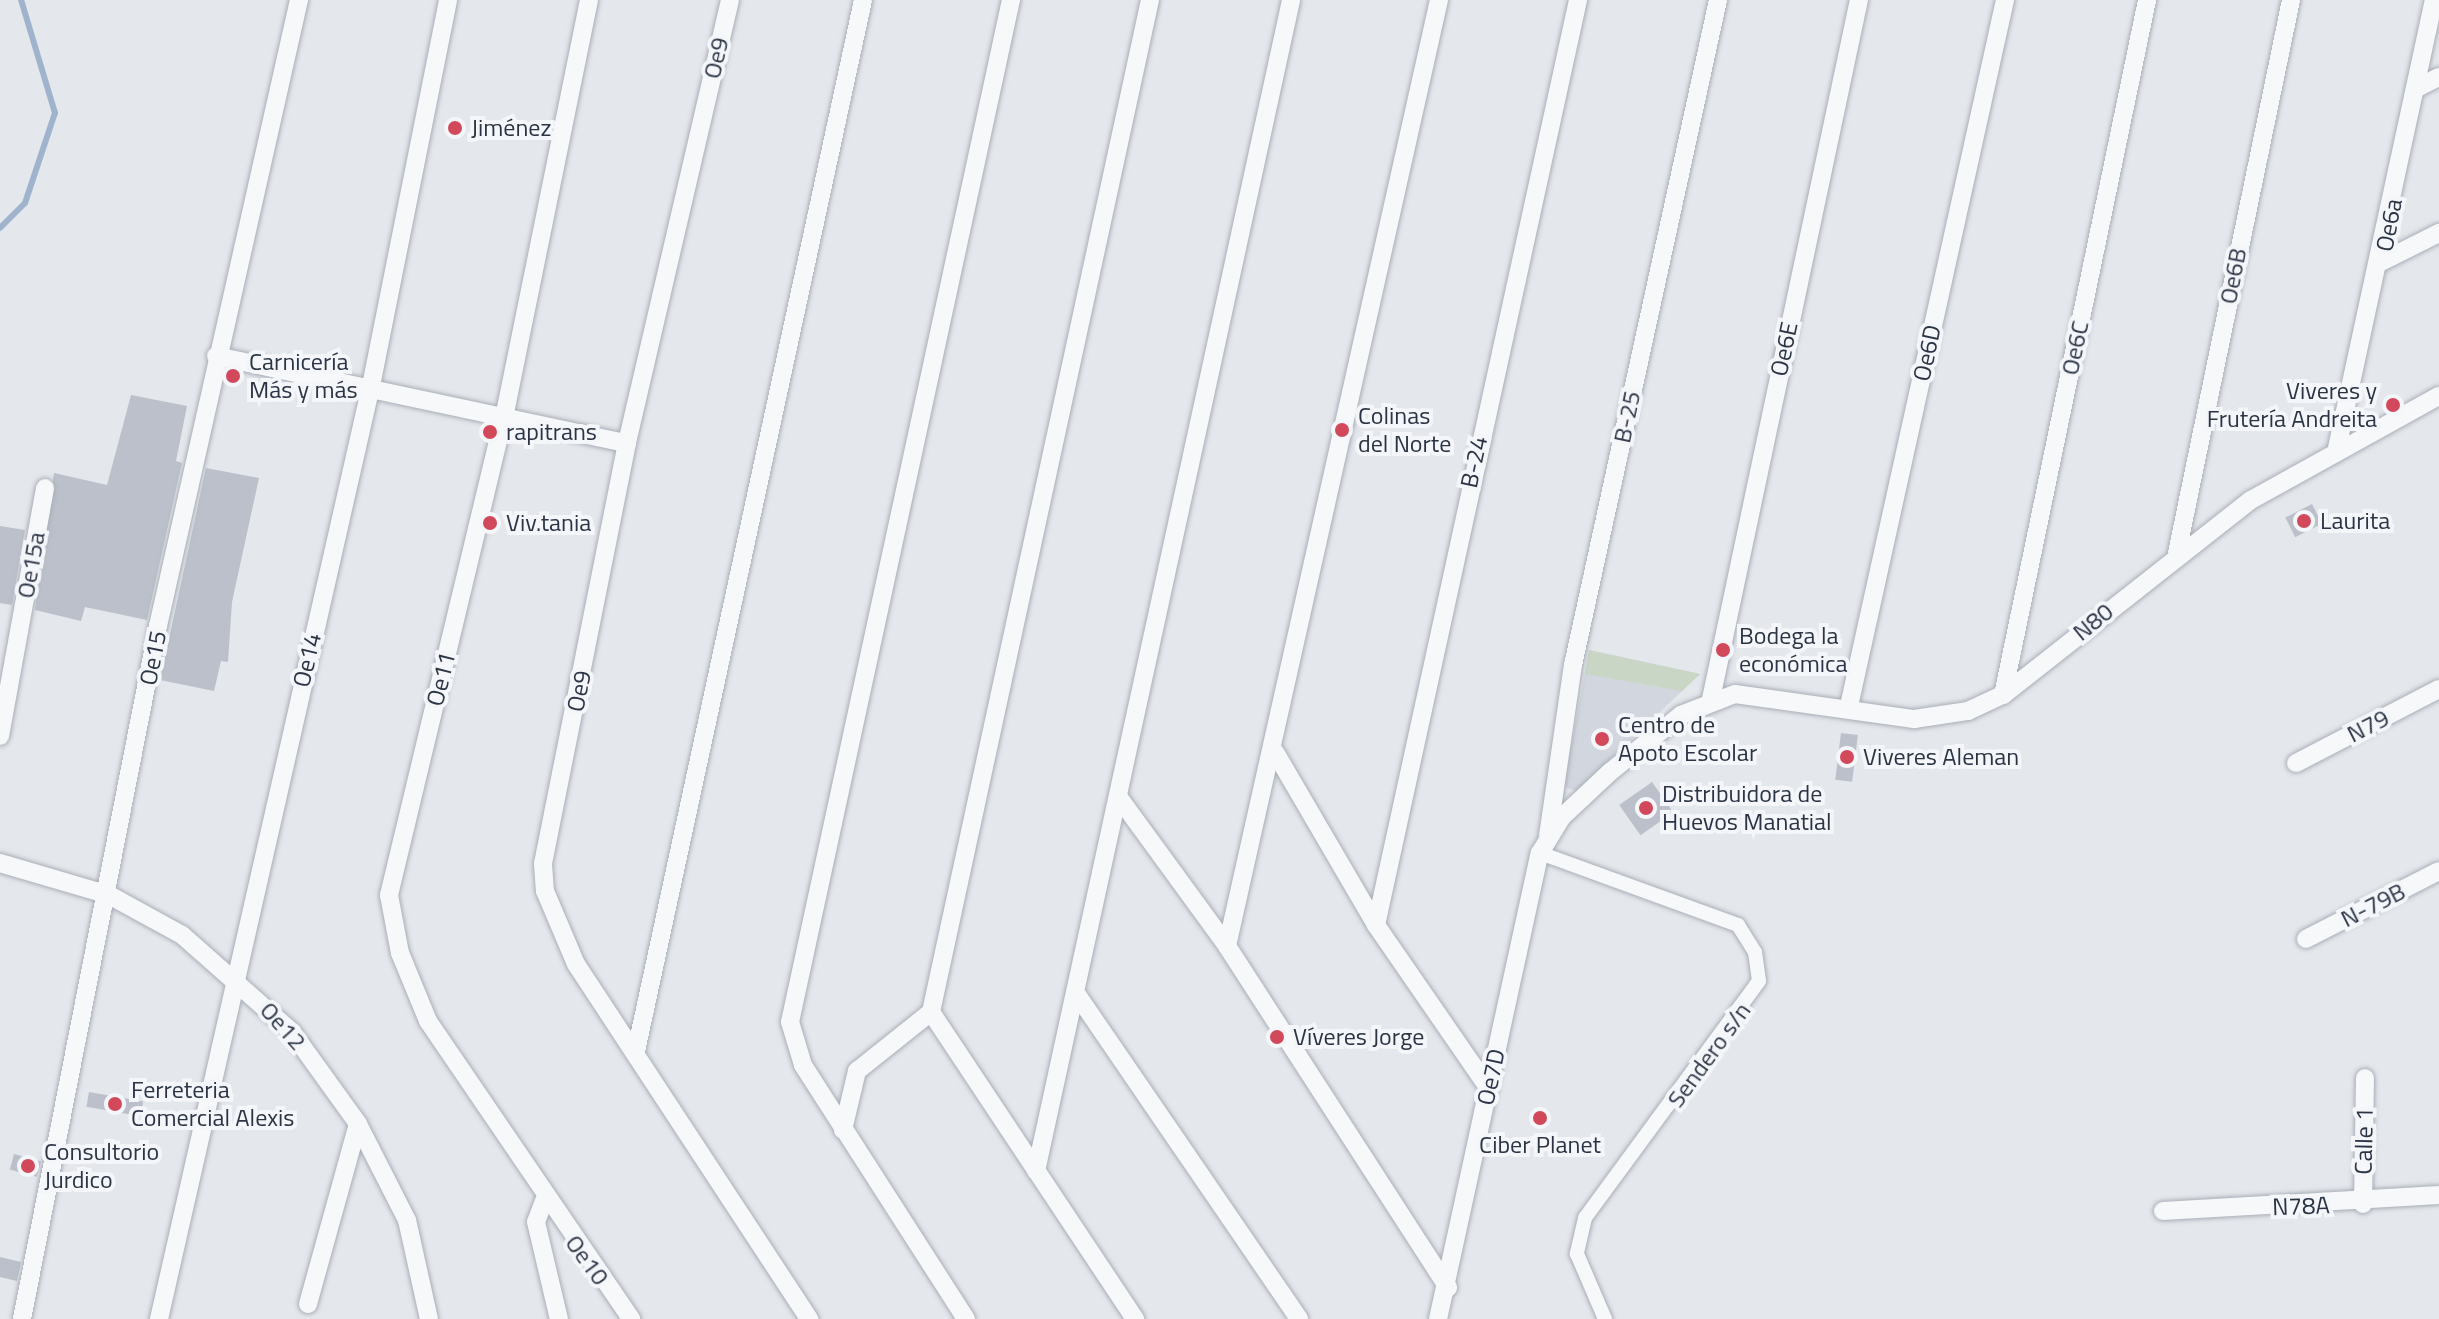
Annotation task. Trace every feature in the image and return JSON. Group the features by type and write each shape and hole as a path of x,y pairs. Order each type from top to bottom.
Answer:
{"street":[{"name":"Oe15","path":"22,1319 216,356 299,0"},
{"name":"Oe14","path":"159,1319 233,973 371,386 448,0"},
{"name":"Oe11","path":"544,1201 428,1021 400,953 389,895 504,416 589,0"},
{"name":"Oe9","path":"730,0 627,443 543,864 545,891 576,964 636,1051 809,1319"},
{"path":"636,1051 863,0"},
{"path":"966,1319 843,1130 793,1045 792,1008 1011,0"},
{"path":"843,1130 857,1071 931,1012 1150,0"},
{"path":"1036,1171 1078,996 1291,0"},
{"path":"1227,946 1275,752 1439,0"},
{"name":"B-24","path":"1376,925 1578,0"},
{"name":"B-25","path":"1544,844 1573,665 1718,0"},
{"name":"Oe6E","path":"1711,699 1859,0"},
{"name":"Oe6D","path":"1849,706 2005,0"},
{"name":"Oe6C","path":"2003,695 2147,0"},
{"name":"Oe6B","path":"2177,553 2291,0"},
{"name":"Oe6a","path":"2337,448 2381,262 2434,0"},
{"path":"2415,89 2439,77"},
{"path":"2381,262 2439,233"},
{"path":"216,356 371,386 627,443"},
{"name":"N80","path":"1711,699 1764,694 1944,718 2003,695 2177,553 2337,448 2439,396"},
{"name":"Oe15a","path":"0,736 45,488"},
{"name":"N79","path":"2296,763 2439,689"},
{"path":"1544,844 1651,735 1711,699"},
{"path":"1275,752 1376,925 1489,1089"},
{"path":"1120,799 1227,946 1448,1282 1450,1319"},
{"name":"Oe7D","path":"1438,1319 1544,844"},
{"name":"Sendero s/n","path":"1544,844 1738,925 1755,952 1759,981 1585,1218 1577,1254 1605,1319"},
{"name":"Oe12","path":"0,863 109,895 233,973 292,1032 358,1124 407,1220 429,1319"},
{"name":"N-79B","path":"2306,939 2439,871"},
{"path":"1078,996 1299,1319"},
{"path":"931,1012 1135,1319"},
{"name":"Calle 1","path":"2363,1204 2365,1078"},
{"path":"308,1304 358,1124"},
{"name":"N78A","path":"2163,1211 2363,1204 2439,1195"},
{"path":"544,1201 536,1222 559,1319"},
{"name":"Oe10","path":"544,1201 631,1319"}],"shaded area":[{"name":"Centro de Apoto Escolar","path":"1589,650 1700,674 1577,791 1564,787"}],"green space":[{"path":"1589,650 1700,674 1682,691 1585,674"}],"building":[{"path":"131,395 187,406 176,461 182,463 147,620 85,607 81,621 35,610 54,473 107,485"},
{"path":"206,468 259,478 232,602 228,662 221,661 214,691 160,680"},
{"name":"Laurita","path":"2312,504 2322,524 2295,537 2285,518"},
{"path":"0,526 25,530 12,605 0,603"},
{"name":"Viveres Aleman","path":"1841,733 1858,735 1852,782 1835,780"},
{"name":"Distribuidora de Huevos Manatial","path":"1652,782 1673,812 1640,835 1619,805"},
{"name":"Ferreteria Comercial Alexis","path":"89,1092 143,1102 141,1116 86,1107"},
{"name":"Consultorio Jurdico","path":"14,1154 41,1161 37,1177 10,1169"},
{"path":"0,1257 21,1262 17,1281 0,1277"}],"waterway":[{"path":"0,228 25,203 55,113 21,0"}],"place":[{"name":"Jiménez","path":"455,128"},
{"name":"Carnicería Más y más","path":"233,376"},
{"name":"Viveres y Frutería Andreita","path":"2393,405"},
{"name":"Colinas del Norte","path":"1342,430"},
{"name":"rapitrans","path":"490,432"},
{"name":"Laurita","path":"2304,521"},
{"name":"Viv.tania","path":"490,523"},
{"name":"Bodega la económica","path":"1723,650"},
{"name":"Centro de Apoto Escolar","path":"1602,739"},
{"name":"Viveres Aleman","path":"1847,757"},
{"name":"Distribuidora de Huevos Manatial","path":"1646,808"},
{"name":"Víveres Jorge","path":"1277,1037"},
{"name":"Ferreteria Comercial Alexis","path":"115,1104"},
{"name":"Ciber Planet","path":"1540,1118"},
{"name":"Consultorio Jurdico","path":"28,1166"}]}
